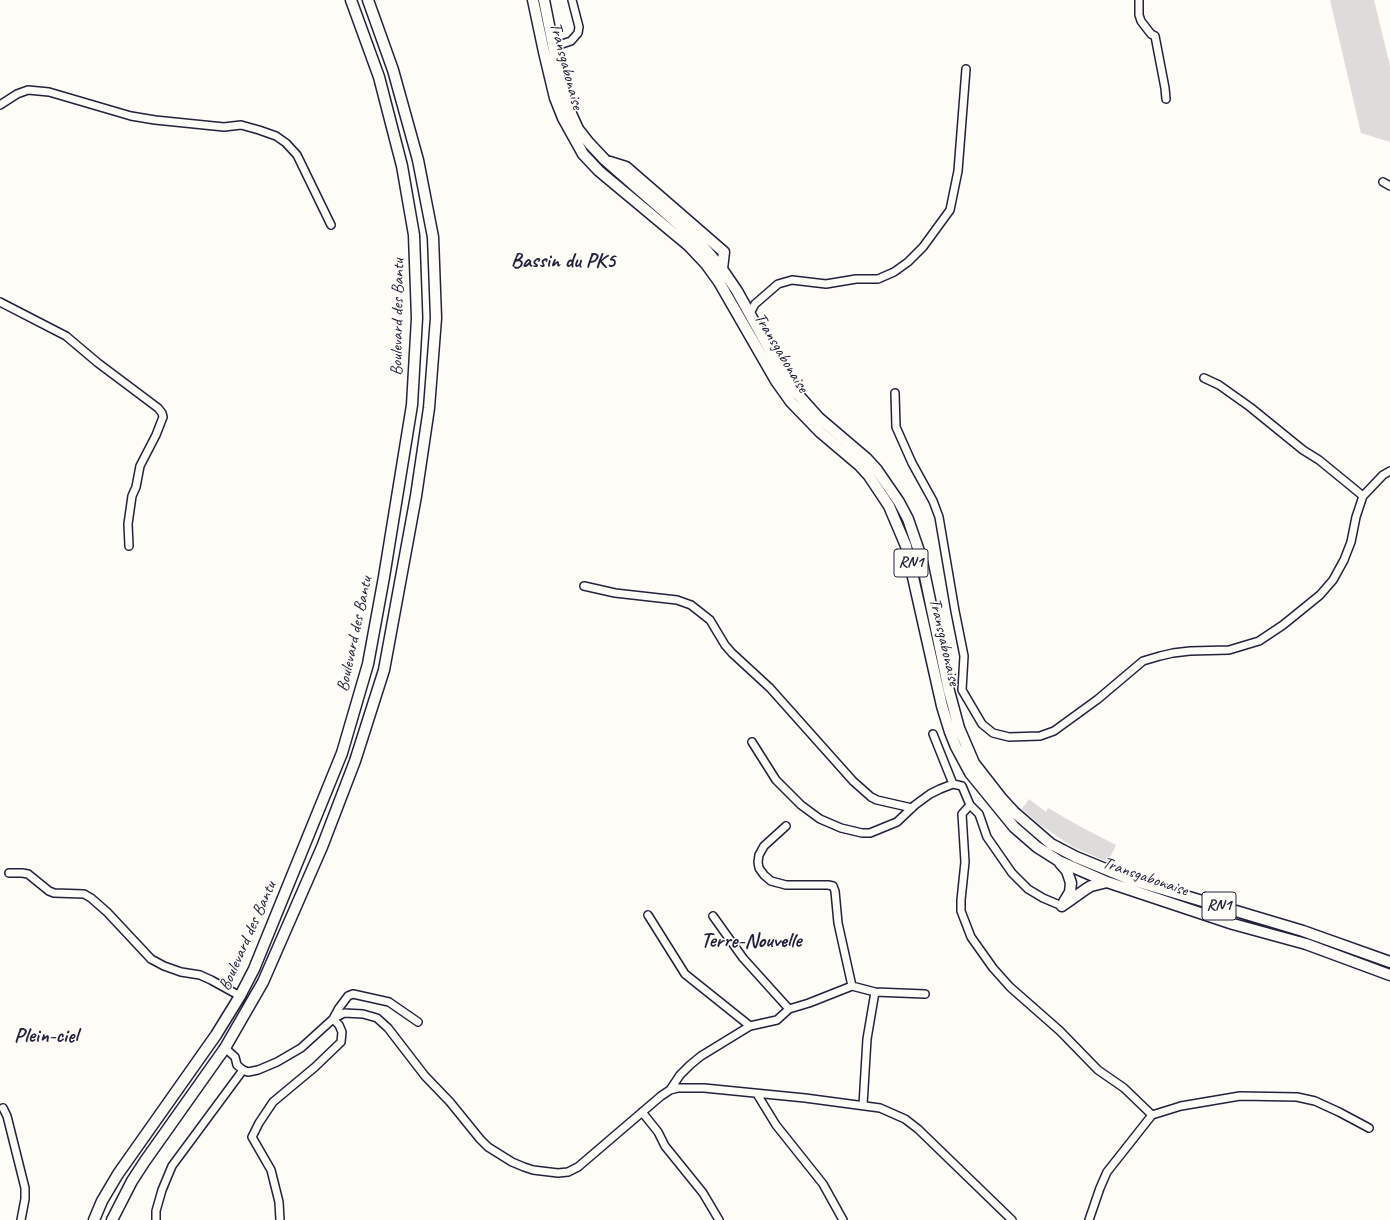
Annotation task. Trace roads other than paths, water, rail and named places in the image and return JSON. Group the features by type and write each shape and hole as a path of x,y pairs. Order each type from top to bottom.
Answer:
{"highway":[{"name":"Boulevard des Bantu","path":"94,1220 102,1201 118,1174 149,1128 200,1058 240,996 254,969 342,753 368,664 386,569 412,405 417,318 414,235 402,166 379,77 351,0"},
{"name":"Boulevard des Bantu","path":"112,1220 145,1161 225,1048 263,982 322,847 354,761 379,686 385,663 416,496 429,408 436,318 433,237 418,160 393,70 368,0"},
{"name":"Transgabonaise","path":"534,0 555,98 563,118 583,154 599,171 689,246 706,264 719,282 776,381 791,402 815,428 859,465 869,476 889,506 906,546 942,706 956,747 970,773 1014,827 1037,847 1059,861 1107,882 1245,928 1306,944 1390,975"},
{"name":"Transgabonaise","path":"544,0 560,80 568,108 578,129 605,160 692,236 722,269 750,313 782,372 801,399 831,430 866,458 877,470 908,519 921,557 949,692 959,728 974,763 1002,799 1014,812 1051,844 1076,858 1132,880 1303,931 1390,962"},
{"path":"1059,861 1067,871 1071,883 1070,892 1062,906"},
{"path":"1062,906 1091,886 1107,882"}],"street":[{"path":"553,47 571,41 578,33 579,28 572,0"},
{"path":"1139,0 1139,14 1141,20 1151,34 1155,36 1166,99"},
{"path":"750,313 755,304 778,284 792,280 826,284 856,279 878,279 894,272 908,262 923,247 950,210 958,171 966,69"},
{"path":"0,105 17,94 28,90 49,92 131,116 224,127 241,125 276,136 286,143 296,155 331,225"},
{"path":"0,302 66,336 98,363 158,408 162,413 163,417 156,435 140,466 136,487 132,496 128,524 130,546"},
{"path":"1204,378 1250,406 1303,450 1319,460 1363,496"},
{"path":"895,393 896,427 912,463 933,501 943,537 964,656 962,690 982,724 993,733 1009,737 1040,736 1054,731 1098,699 1144,661 1160,656 1190,651 1229,650 1259,641 1293,618 1320,595 1333,580 1344,560 1363,496 1383,475 1390,471"},
{"path":"584,586 615,592 677,600 691,605 710,620 725,645 732,653 770,688 853,781 871,797 877,800 912,808"},
{"path":"949,692 962,690"},
{"path":"933,734 953,784"},
{"path":"752,742 776,780 801,805 820,820 841,828 870,833 897,822 930,794 953,784 962,786 970,805 979,814 987,837 1012,873 1028,889 1043,898 1062,906"},
{"path":"970,805 962,814 965,862 961,911 971,937 993,968 1010,986 1060,1031 1098,1070 1124,1088 1152,1114"},
{"path":"786,826 764,846 759,855 759,868 771,881 786,885 833,886 835,891 838,923 852,986"},
{"path":"8,873 28,874 48,891 84,894 107,912 151,959 164,966 211,980 240,996"},
{"path":"648,915 686,974 750,1026"},
{"path":"713,916 743,958 789,1009"},
{"path":"670,1090 680,1075 701,1056 750,1026 777,1020 789,1009 809,1003 852,986 875,992 925,994"},
{"path":"863,1105 867,1040 875,992"},
{"path":"333,1019 348,996 353,994 389,1002 418,1022"},
{"path":"225,1048 235,1057 237,1065 248,1072 258,1070 277,1062 301,1048 333,1019 344,1013 363,1014 377,1018 388,1028 408,1055 450,1102 480,1139 488,1146 512,1162 528,1168 558,1173 568,1172 578,1167 661,1096 670,1090 678,1088 688,1087 880,1108 905,1119 918,1129 1012,1220"},
{"path":"280,1220 279,1202 271,1170 252,1138 259,1123 273,1102 315,1067 341,1042 342,1032 339,1025 333,1019"},
{"path":"156,1220 156,1211 162,1190 172,1166 244,1070"},
{"path":"756,1094 776,1125 823,1184 843,1220"},
{"path":"1089,1220 1107,1172 1139,1133 1152,1114 1180,1106 1240,1096 1297,1097 1315,1101 1369,1128"},
{"path":"4,1108 25,1188 25,1199 20,1220"},
{"path":"642,1112 658,1132 665,1146 703,1192 719,1220"}],"district":[{"name":"Bassin du PK5","path":"563,261"},
{"name":"Terre-Nouvelle","path":"751,941"},
{"name":"Plein-ciel","path":"46,1036"}]}
